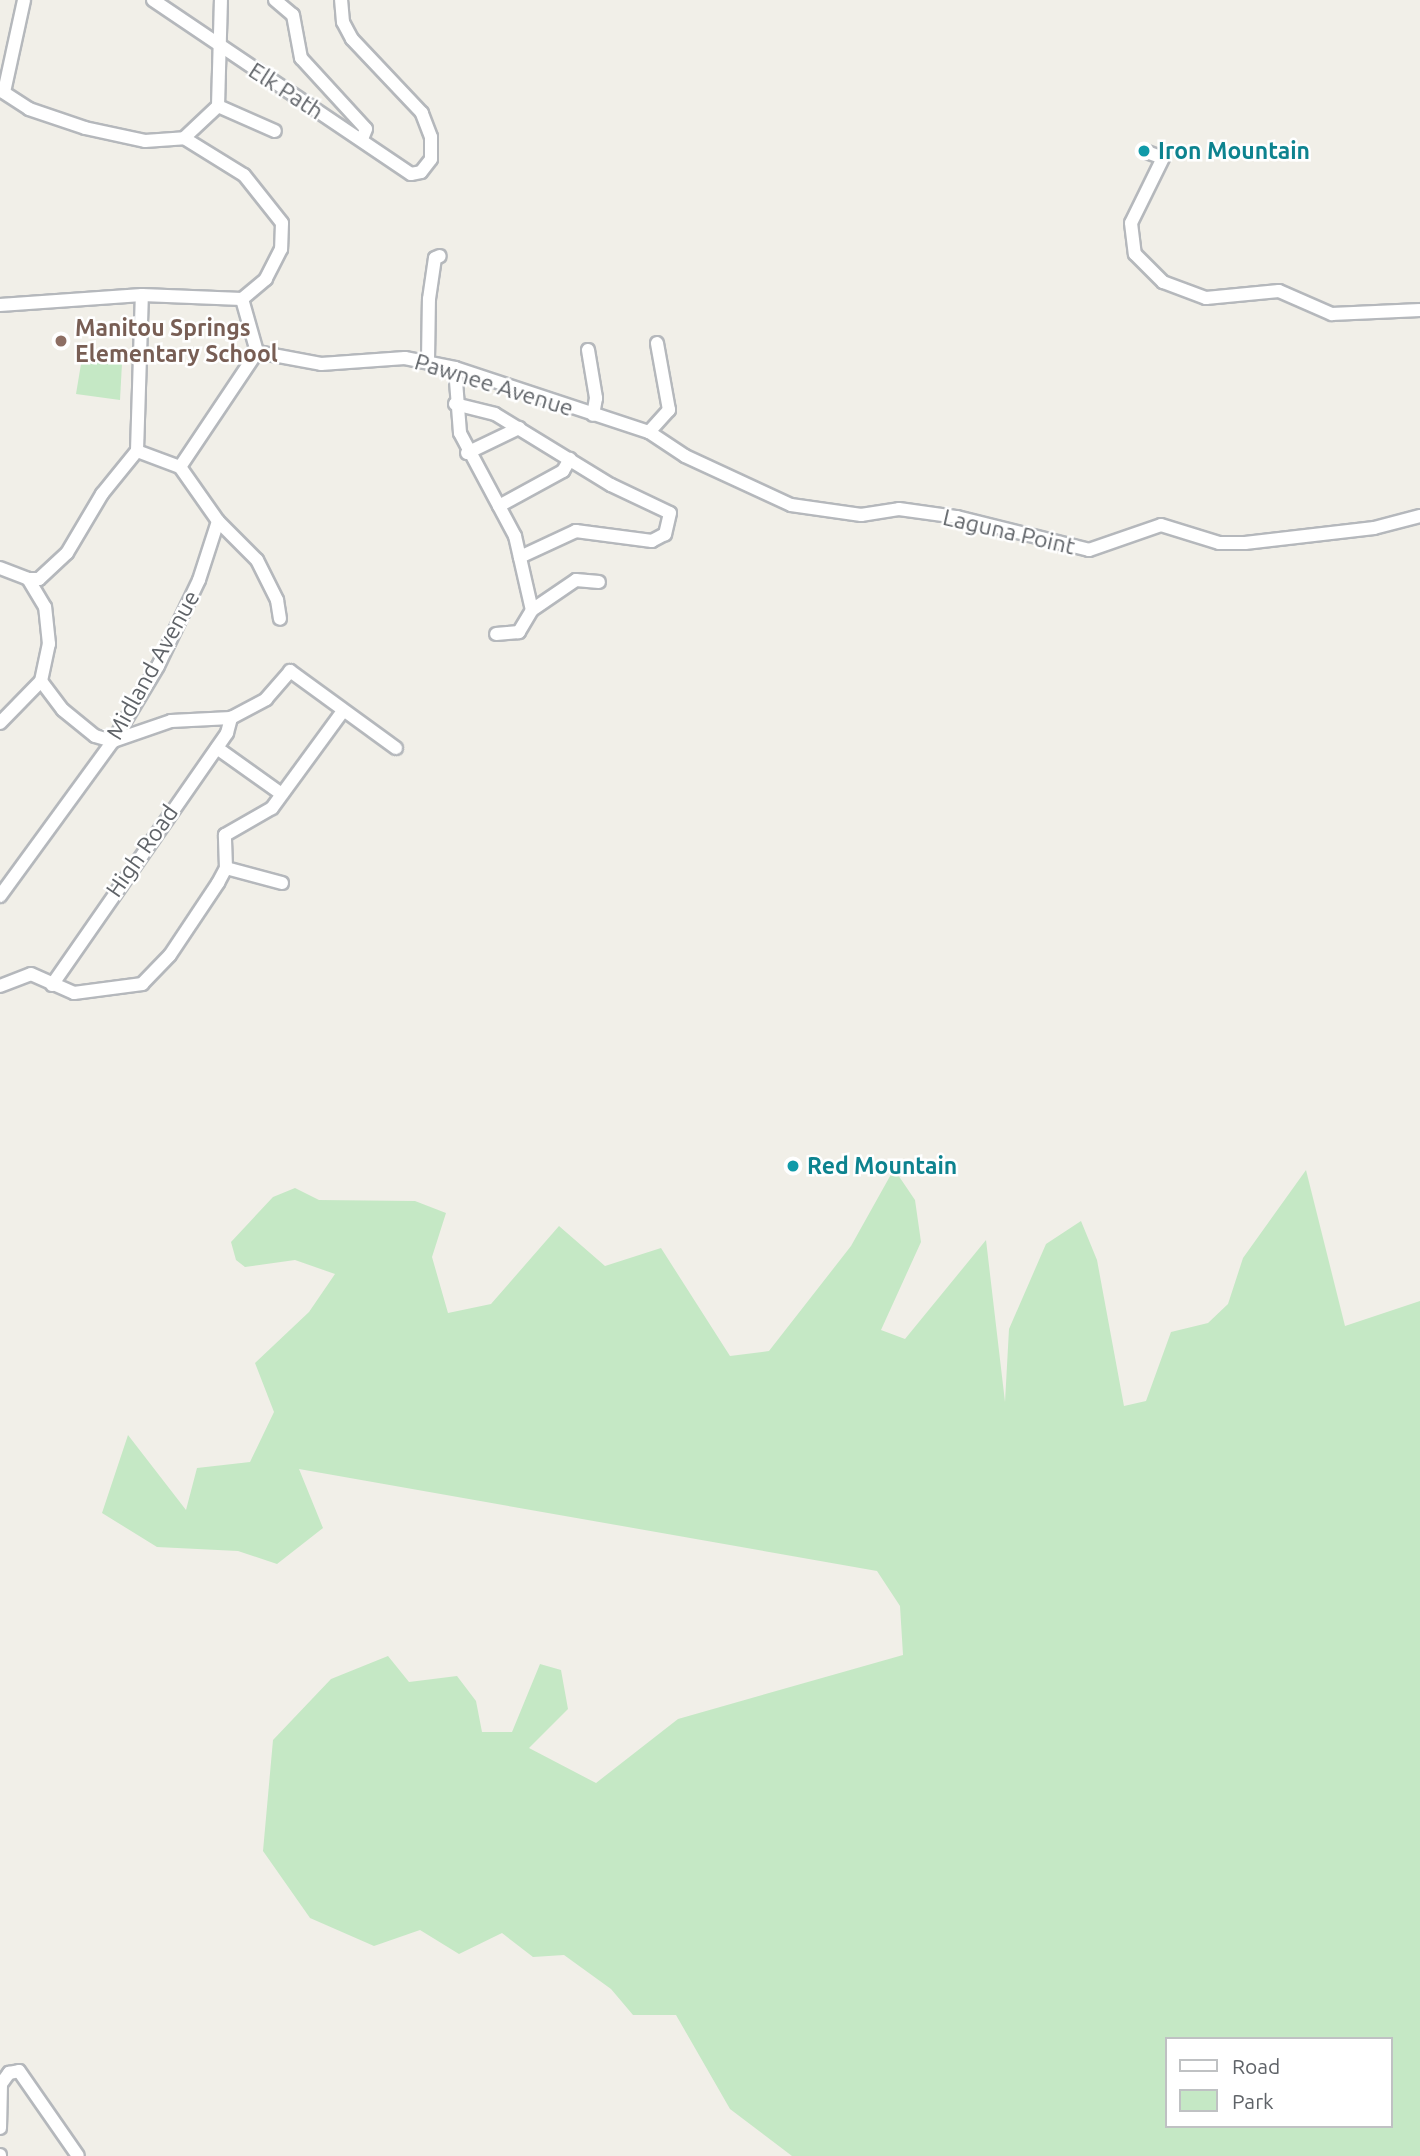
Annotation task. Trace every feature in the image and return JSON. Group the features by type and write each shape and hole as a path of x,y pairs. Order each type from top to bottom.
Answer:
{"street":[{"path":"0,305 142,295 242,299 266,279 281,249 282,223 244,174 184,138 145,141 85,128 29,109 2,91 24,0"},
{"name":"Elk Path","path":"153,0 411,174 421,172 430,159 431,137 422,113 352,39 343,22 341,0"},
{"path":"184,138 218,106 222,48 220,0"},
{"path":"275,0 293,15 301,58 366,129 362,139"},
{"path":"218,106 275,131"},
{"path":"1144,151 1163,158 1131,223 1135,254 1163,282 1206,298 1279,291 1332,313 1420,310"},
{"path":"428,360 429,299 435,258 440,256"},
{"path":"0,568 28,579 38,579 67,553 102,494 137,451 142,295"},
{"path":"180,467 257,352 242,299"},
{"path":"649,432 669,410 657,343"},
{"path":"588,350 596,398 593,415"},
{"name":"Pawnee Avenue","path":"257,352 321,364 428,360 649,432 685,456"},
{"path":"454,368 455,404 467,453 499,506 520,557 532,610"},
{"path":"455,404 495,414 570,459 670,513 665,534 652,541 576,531 520,557"},
{"path":"467,453 519,428"},
{"path":"137,451 180,467 218,521 257,561 277,600 280,619"},
{"name":"Laguna Point","path":"685,456 791,505 861,515 899,509 957,517 1089,550 1161,525 1219,543 1245,543 1374,528 1420,516"},
{"path":"499,506 564,471 570,459"},
{"name":"Midland Avenue","path":"0,897 113,741 183,618 218,521"},
{"path":"0,723 41,681 50,626 28,579"},
{"path":"496,634 520,632 532,610 576,580 599,582"},
{"path":"41,681 63,710 95,736 113,741 171,721 231,718 266,699 290,671 396,748"},
{"path":"0,986 30,974 52,985 84,994 136,988 170,955 226,868 221,849 225,835 272,808 279,792 343,711"},
{"name":"High Road","path":"52,985 217,748 231,718"},
{"path":"217,748 279,792"},
{"path":"226,868 282,883"},
{"path":"0,2128 1,2084 9,2073 19,2071 78,2156"}],"green space":[{"path":"83,352 116,353 122,363 120,400 76,394"},
{"path":"894,1169 915,1200 921,1242 881,1330 905,1339 986,1240 1005,1402 1009,1329 1046,1244 1081,1221 1097,1260 1124,1406 1146,1401 1171,1332 1208,1323 1228,1304 1243,1258 1306,1170 1345,1326 1420,1301 1420,2156 792,2156 730,2109 676,2015 633,2015 611,1989 564,1955 533,1957 502,1933 459,1954 420,1930 374,1946 310,1918 263,1851 273,1740 331,1679 388,1656 409,1682 457,1676 476,1701 482,1732 512,1732 540,1664 561,1670 568,1709 529,1748 596,1783 678,1719 903,1655 900,1606 877,1571 299,1469 323,1528 277,1564 238,1551 157,1547 102,1513 128,1435 186,1510 197,1468 250,1462 274,1412 255,1363 309,1312 335,1274 295,1260 245,1267 236,1260 231,1242 273,1197 295,1188 319,1200 415,1201 446,1213 432,1257 448,1313 491,1304 559,1226 605,1266 661,1248 730,1356 769,1351 851,1246"}],"place":[{"name":"Iron Mountain","path":"1144,151"},
{"name":"Manitou Springs Elementary School","path":"61,341"},
{"name":"Red Mountain","path":"793,1166"}]}
